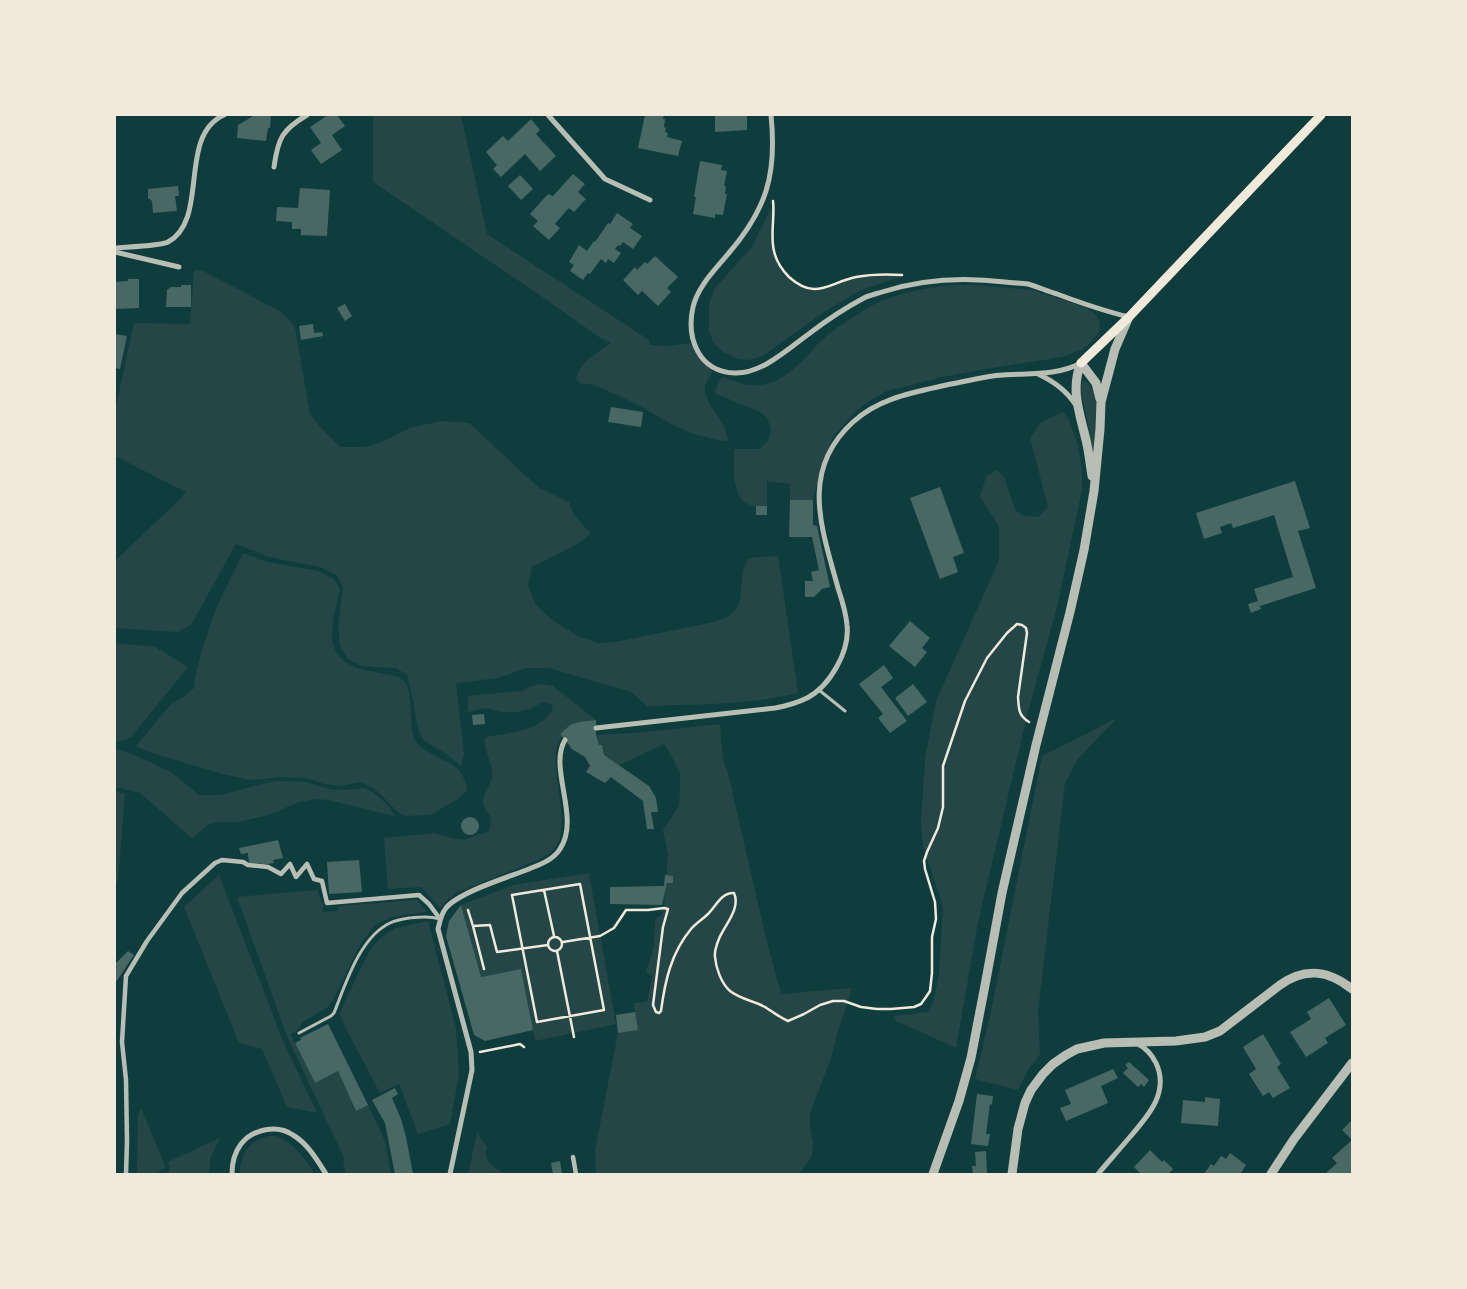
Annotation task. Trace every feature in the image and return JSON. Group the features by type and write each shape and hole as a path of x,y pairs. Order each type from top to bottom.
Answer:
{"main road":[{"path":"1081,363 1129,317 1321,115"}],"street":[{"path":"115,248 166,244 178,236 187,220 198,152 204,134 212,123 224,115"},
{"path":"274,167 280,138 291,124 307,115"},
{"path":"548,115 605,179 650,200"},
{"path":"771,115 773,138 772,166 763,202 744,236 707,279 696,298 693,308 692,335 696,349 704,361 712,367 724,372 751,372 767,363 833,316 866,297 896,287 928,282 954,279 983,279 1028,284 1110,313 1129,317 1114,349 1101,402 1094,491 1084,550 1002,893 970,1058 959,1101 933,1174"},
{"path":"115,252 179,267"},
{"path":"1081,363 1096,383 1101,402"},
{"path":"596,728 775,708 807,698 819,690 841,660 847,636 846,617 820,519 819,502 819,486 824,468 839,439 852,423 867,411 897,397 981,378 1057,372 1072,368 1081,363"},
{"path":"1081,363 1075,386 1078,408 1087,443 1094,491"},
{"path":"1038,374 1060,387 1078,408"},
{"path":"450,1174 472,1070 471,1052 438,929 440,919 446,908 461,896 549,860 560,849 566,837 568,818 561,763 562,746 565,740"},
{"path":"126,1174 126,1080 122,1042 126,976 147,941 182,893 215,863 222,860 243,862 248,865 268,867 281,874 290,864 296,877 307,864 314,879 322,881 326,903 419,895 429,904 440,919"},
{"path":"1012,1174 1018,1129 1024,1103 1030,1090 1053,1064 1077,1049 1104,1043 1192,1040 1215,1034 1284,982 1298,974 1315,973 1330,976 1352,989"},
{"path":"1098,1174 1149,1114 1158,1098 1160,1074 1154,1059 1144,1047 1135,1042"},
{"path":"1271,1174 1294,1139 1352,1063"},
{"path":"232,1174 235,1153 246,1139 260,1131 275,1129 292,1134 300,1140 326,1174"},
{"path":"573,1157 576,1174"}],"lane":[{"path":"819,690 845,711"},
{"path":"299,1033 331,1016 362,950 369,940 382,928 392,922 408,918 427,916 440,919"}],"path":[{"path":"769,184 774,203 773,249 786,273 798,285 812,290 876,274 906,275"},
{"path":"563,942 600,936 614,928 626,910 668,909 663,927 653,1005 658,1013 661,1011 666,979 678,947 691,928 707,915 724,895 734,892 736,898 735,905 714,955 720,977 730,990 788,1021 820,1005 833,1001 844,1001 862,1007 877,1009 914,1007 921,1004 930,991 932,937 936,919 935,902 924,861 926,852 938,828 943,807 943,766 965,701 987,658 1007,633 1017,624 1026,628 1027,633 1018,707 1022,717 1029,722"},
{"path":"580,884 591,938 604,1010 537,1022 512,895 580,884"},
{"path":"544,890 554,936"},
{"path":"468,910 484,969"},
{"path":"472,926 490,925 497,952 548,945"},
{"path":"554,936 562,939 563,942"},
{"path":"548,945 548,941 554,936"},
{"path":"557,951 562,947 563,942"},
{"path":"548,945 557,951"},
{"path":"557,951 574,1037"},
{"path":"480,1052 520,1044 524,1047"}],"shaded area":[{"path":"373,115 461,115 487,234 649,340 650,345 667,346 690,343 696,352 714,369 705,387 706,394 728,439 721,441 690,433 637,404 592,384 581,384 576,379 581,367 611,343 599,337 373,182"},
{"path":"774,203 772,239 774,253 784,270 798,284 814,289 862,276 881,274 906,275 861,290 827,310 764,355 751,360 738,359 723,352 713,342 709,331 710,301 715,288 752,247"},
{"path":"194,270 203,271 280,311 290,320 295,328 310,414 340,447 364,447 379,443 412,427 443,421 469,423 539,488 569,502 575,515 591,533 579,543 532,567 528,586 536,605 552,620 578,636 598,643 615,642 714,622 729,616 737,608 743,570 748,559 778,556 798,693 743,702 647,706 631,692 549,668 526,668 498,678 456,683 464,754 461,766 445,753 423,740 418,729 407,675 396,668 361,666 348,659 340,646 338,625 343,588 337,575 320,567 269,557 236,544 191,625 177,632 115,628 115,561 186,492 115,456 115,411 134,323 190,324"},
{"path":"954,285 1033,290 1085,307 1096,315 1100,323 1099,332 1083,349 1062,357 943,377 887,391 857,410 833,437 823,460 813,500 790,500 790,484 767,481 767,510 744,502 737,491 734,449 759,449 768,441 771,429 767,418 760,412 714,393 722,376 743,384 762,385 771,383 789,373 832,331 876,303 909,292"},
{"path":"1085,381 1095,395 1097,405 1094,457 1081,389 1082,382"},
{"path":"1063,412 1069,420 1078,445 1082,469 1082,490 1057,607 1028,712 978,922 956,1048 896,1021 894,1016 928,1012 934,999 939,974 943,907 923,846 921,823 925,759 936,701 999,560 999,526 980,497 986,477 996,470 1004,477 1015,510 1022,515 1038,517 1048,507 1030,438 1040,423"},
{"path":"243,553 267,562 319,571 334,579 340,589 332,632 333,643 337,653 345,662 357,668 394,676 404,681 409,693 415,740 421,747 460,771 467,791 458,799 430,815 405,816 399,813 374,788 360,782 341,786 324,784 306,778 280,777 251,780 222,774 149,752 136,746 171,704 194,688 202,650 216,608"},
{"path":"115,643 155,647 188,667 131,737 119,742 115,740"},
{"path":"541,684 553,686 596,720 570,725 560,734 562,736 557,747 556,772 562,828 554,849 538,860 456,893 440,908 421,887 388,889 384,838 435,833 464,840 489,831 491,820 483,800 492,777 492,772 485,738 532,727 544,720 553,709 551,704 543,702 530,709 516,712 501,712 485,708 468,712 468,696 522,691 531,686"},
{"path":"1117,718 1078,759 1065,783 1038,1011 1040,1054 1028,1070 1018,1090 975,1079 991,1011 1042,756"},
{"path":"721,724 723,760 728,773 765,934 781,994 852,988 830,1061 810,1113 813,1143 812,1156 799,1174 596,1174 595,1150 618,1033 637,1030 634,1003 647,1002 652,976 646,972 654,947 655,919 661,915 664,908 668,854 663,830 679,806 680,773 664,744 618,766 604,755 602,745 599,745 596,735"},
{"path":"115,749 132,754 171,772 199,795 222,795 276,781 305,782 333,790 363,788 374,793 389,806 395,816 328,800 314,799 296,803 269,815 238,822 209,824 192,838 140,793 115,787"},
{"path":"115,791 125,794 118,881 115,882"},
{"path":"589,873 616,1024 535,1041 521,969 481,977 461,905 513,885"},
{"path":"219,875 283,1041 317,1113 287,1107 262,1049 239,1043 184,907"},
{"path":"317,890 323,904 323,912 337,911 339,906 417,900 426,912 391,917 375,925 360,945 328,1007 303,1022 296,1031 290,1034 315,1083 338,1071 356,1110 368,1105 385,1141 391,1174 346,1174 343,1162 345,1160 287,1036 237,897"},
{"path":"428,921 456,1028 459,1074 450,1124 418,1134 399,1084 380,1093 340,1015 369,952 380,938 395,928"},
{"path":"141,1108 166,1168 155,1174 137,1174 138,1114"},
{"path":"477,1133 487,1147 486,1157 490,1164 505,1174 468,1174"},
{"path":"268,1136 276,1136 288,1142 315,1174 240,1174 242,1160 246,1151 257,1140"},
{"path":"220,1138 210,1159 209,1174 170,1174 168,1172 170,1169 168,1162"}],"building":[{"path":"255,115 271,115 266,141 237,138 238,125"},
{"path":"328,115 337,115 345,126 332,135 342,150 321,164 311,150 321,143 310,127"},
{"path":"645,115 664,115 664,127 666,128 665,132 668,133 667,137 682,141 678,156 638,148"},
{"path":"715,115 747,115 747,130 715,132"},
{"path":"531,119 540,130 536,134 556,156 540,171 525,154 501,177 493,169 497,165 486,152 503,136 508,141"},
{"path":"700,161 722,165 721,170 727,171 724,186 726,186 725,194 727,194 723,215 715,214 715,218 693,214"},
{"path":"573,174 585,184 578,192 586,199 574,212 569,208 555,224 560,228 549,240 533,226 538,221 530,214 548,194 553,196"},
{"path":"520,175 533,189 521,200 508,186"},
{"path":"178,186 179,196 175,196 177,211 153,213 152,201 148,198 148,189"},
{"path":"300,188 330,190 327,236 301,235 301,229 292,229 292,222 276,221 277,207 298,208"},
{"path":"617,213 633,224 630,228 642,236 633,249 623,242 620,246 618,245 615,249 621,253 614,263 608,259 606,263 601,259 583,280 570,271 574,265 569,262 579,245 587,251"},
{"path":"655,256 678,277 667,288 671,292 658,306 642,291 638,295 623,280 635,267 637,270"},
{"path":"128,279 139,279 139,308 115,309 115,282 128,281"},
{"path":"181,285 191,285 191,307 166,307 167,290 171,287 181,287"},
{"path":"345,304 352,316 345,321 337,308"},
{"path":"313,324 314,333 322,332 323,336 301,340 299,326"},
{"path":"115,334 127,336 120,369 115,368"},
{"path":"611,407 643,412 641,427 608,422"},
{"path":"1295,481 1310,528 1298,531 1316,588 1260,606 1261,609 1251,613 1248,604 1258,601 1254,589 1293,577 1274,515 1233,528 1231,523 1220,527 1222,533 1204,539 1196,513"},
{"path":"940,487 964,553 953,557 958,572 940,579 910,498"},
{"path":"790,500 813,500 813,525 817,526 830,587 822,589 814,597 805,597 805,581 813,581 811,572 819,570 812,537 789,537"},
{"path":"756,506 767,506 767,515 756,515"},
{"path":"910,621 930,638 922,648 927,652 915,667 889,646"},
{"path":"884,665 893,678 881,687 907,721 890,733 878,718 883,714 859,684"},
{"path":"913,684 927,702 908,716 895,698"},
{"path":"484,714 485,724 473,725 472,715"},
{"path":"596,720 596,735 599,745 602,745 604,755 649,786 656,798 658,812 651,812 654,829 647,829 643,801 611,777 605,783 586,772 590,766 585,757 570,748 560,734 570,725"},
{"path":"470,817 476,820 479,826 476,832 470,835 464,832 461,826 464,820"},
{"path":"278,840 283,858 273,860 274,863 249,864 248,853 241,854 239,848"},
{"path":"359,860 362,892 329,894 327,862"},
{"path":"665,875 673,876 673,883 667,883 662,905 610,904 610,887 664,886"},
{"path":"461,905 481,977 521,969 533,1030 485,1041 474,1035 446,936 449,921"},
{"path":"128,951 134,955 116,982 115,969 117,968 115,964"},
{"path":"1329,998 1346,1025 1325,1038 1328,1043 1306,1057 1290,1032 1311,1019 1307,1012"},
{"path":"635,1012 638,1030 618,1033 616,1015"},
{"path":"328,1024 368,1105 356,1111 338,1071 315,1083 295,1043 301,1040 300,1038"},
{"path":"1263,1034 1281,1064 1277,1067 1290,1088 1273,1098 1269,1092 1263,1096 1249,1074 1256,1069 1243,1047"},
{"path":"1129,1062 1149,1080 1144,1087 1141,1084 1138,1087 1123,1073 1128,1068 1125,1065"},
{"path":"1113,1069 1118,1078 1101,1086 1108,1103 1066,1121 1060,1108 1071,1104 1065,1090"},
{"path":"395,1088 398,1094 392,1098 406,1137 413,1174 395,1174 385,1123 372,1100"},
{"path":"977,1094 993,1096 992,1105 990,1104 986,1134 990,1134 988,1146 971,1144"},
{"path":"1205,1097 1220,1099 1218,1126 1181,1123 1183,1100 1205,1102"},
{"path":"1352,1120 1352,1140 1342,1130"},
{"path":"1352,1140 1352,1174 1325,1174 1337,1163 1332,1158"},
{"path":"1150,1150 1162,1162 1164,1160 1173,1169 1168,1174 1139,1174 1134,1167"},
{"path":"986,1151 987,1174 973,1174 972,1166 976,1166 975,1152"},
{"path":"1230,1153 1246,1165 1240,1174 1204,1174 1211,1164 1214,1166 1221,1156 1226,1159"},
{"path":"560,1161 562,1174 553,1174 551,1163"}]}
